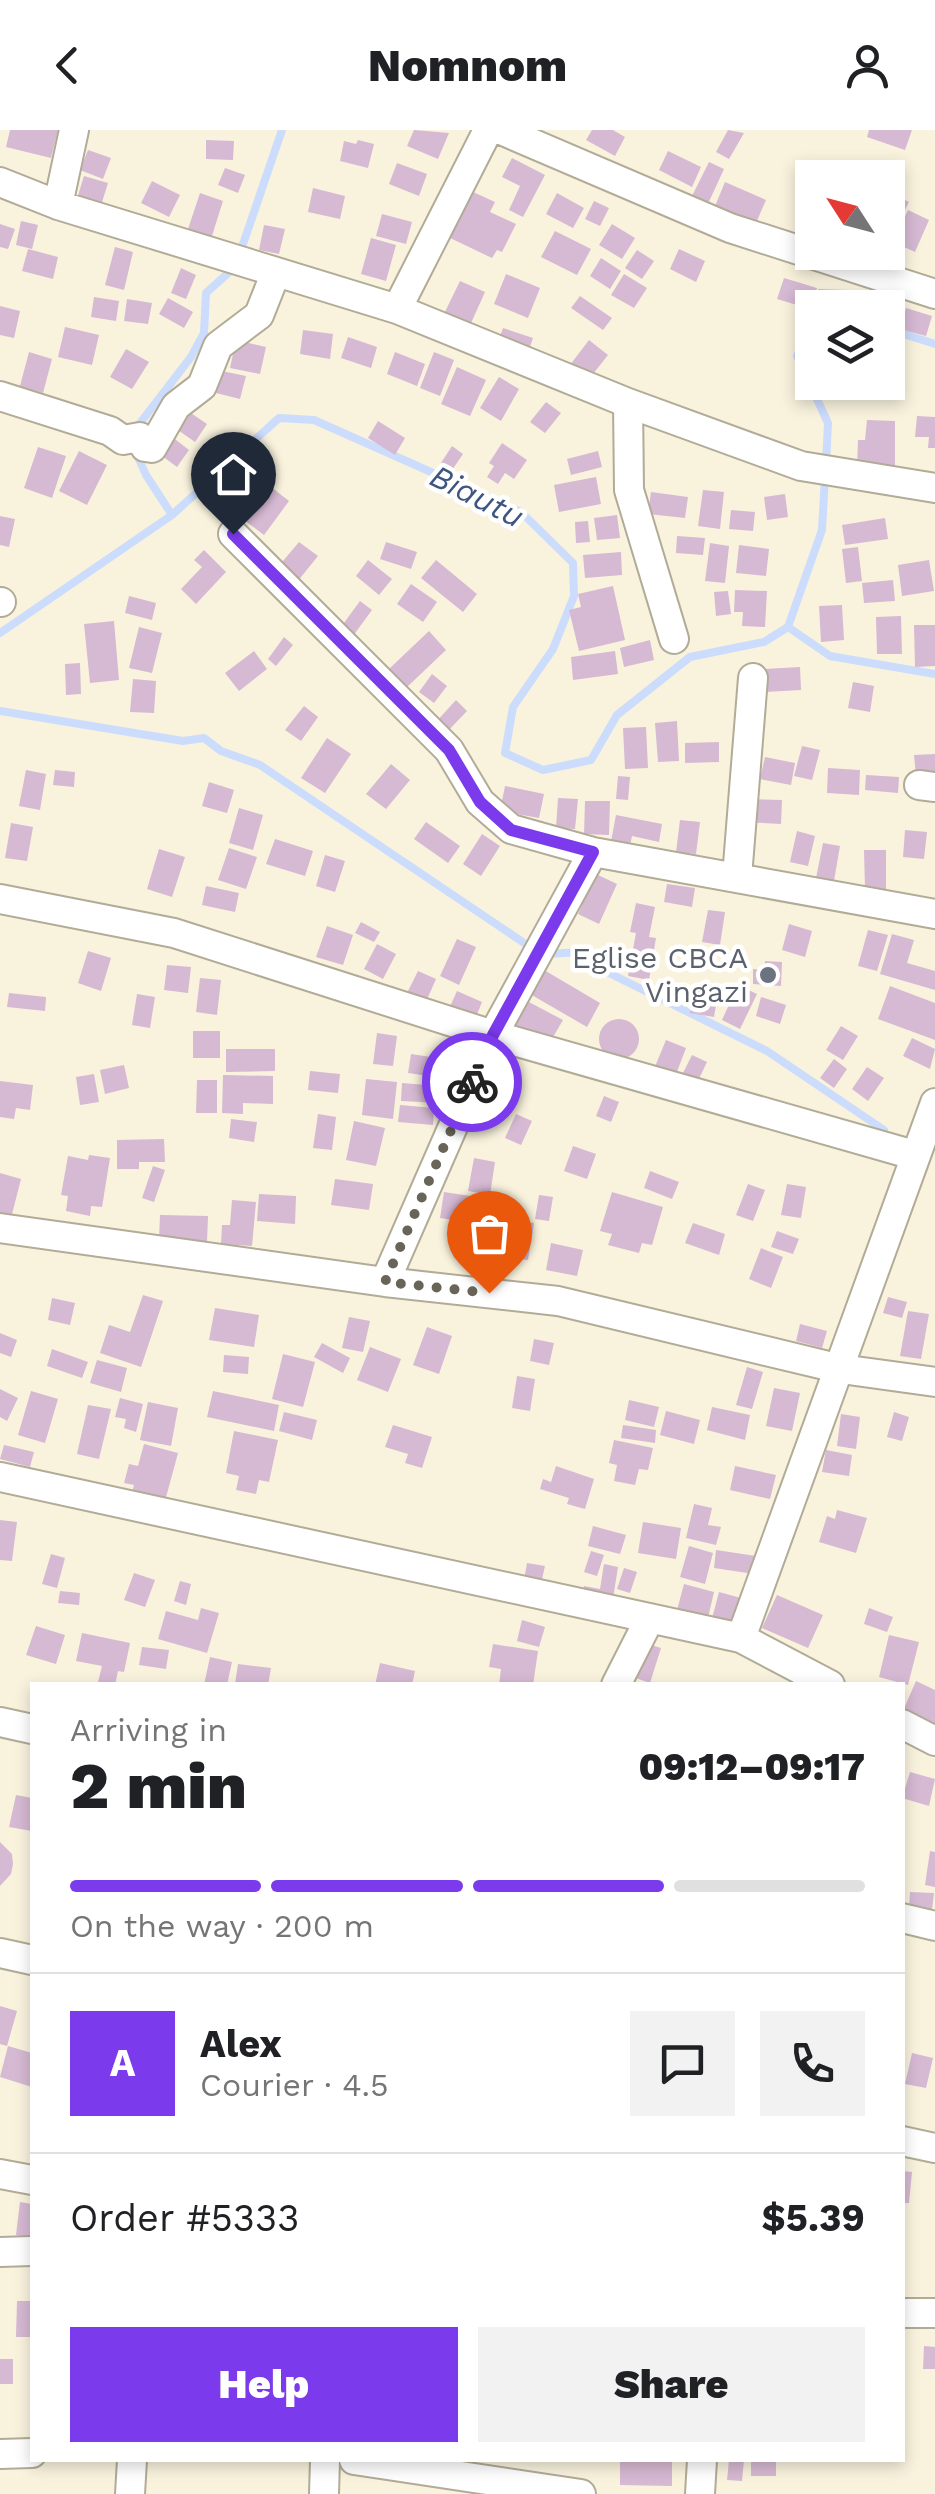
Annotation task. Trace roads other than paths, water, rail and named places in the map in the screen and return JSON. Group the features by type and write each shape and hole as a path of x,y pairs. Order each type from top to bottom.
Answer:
{"street":[{"path":"58,205 74,130"},
{"path":"397,309 488,130"},
{"path":"501,130 730,228 935,294"},
{"path":"0,182 58,205 397,309 628,404 801,466 935,488"},
{"path":"0,396 152,448 176,406 202,386 218,346 259,316 276,272"},
{"path":"628,404 629,490 674,640"},
{"path":"233,534 449,750 480,802 511,830 593,852 935,914"},
{"path":"737,877 754,678"},
{"path":"385,1282 493,1035 593,852"},
{"path":"0,900 174,932 493,1035 914,1155"},
{"path":"741,1638 841,1368 914,1155 933,1114"},
{"path":"0,1228 385,1282 558,1301 841,1368 935,1382"},
{"path":"0,1477 741,1638 824,1682"},
{"path":"618,1682 650,1618"},
{"path":"0,1722 30,1729"},
{"path":"905,1726 935,1741"},
{"path":"905,1919 935,1926"},
{"path":"0,1953 30,1960"},
{"path":"905,2142 935,2148"},
{"path":"0,2174 30,2180"},
{"path":"0,2252 30,2251"},
{"path":"905,2313 935,2313"},
{"path":"0,2454 30,2453"},
{"path":"130,2494 132,2462"},
{"path":"324,2494 326,2462"},
{"path":"367,2462 581,2494"},
{"path":"700,2494 702,2462"}],"waterway":[{"path":"240,253 282,130"},
{"path":"134,431 191,357 204,333 206,293 236,266"},
{"name":"Biautu","path":"905,334 935,344"},
{"name":"Biautu","path":"817,400 828,423 826,463"},
{"name":"Biautu","path":"0,633 172,515 279,418 314,420 521,512 573,563 574,596 553,649 513,707 505,753 543,770 591,760 617,715 690,657 764,642 788,627 822,530 825,477"},
{"path":"135,450 172,515"},
{"path":"788,627 830,656 935,674"},
{"path":"0,711 183,741 204,738 221,751 260,765 530,947"},
{"path":"547,954 581,952 609,973 767,1051 884,1130"}],"place":[{"name":"Eglise CBCA Vingazi","path":"768,975"}]}
